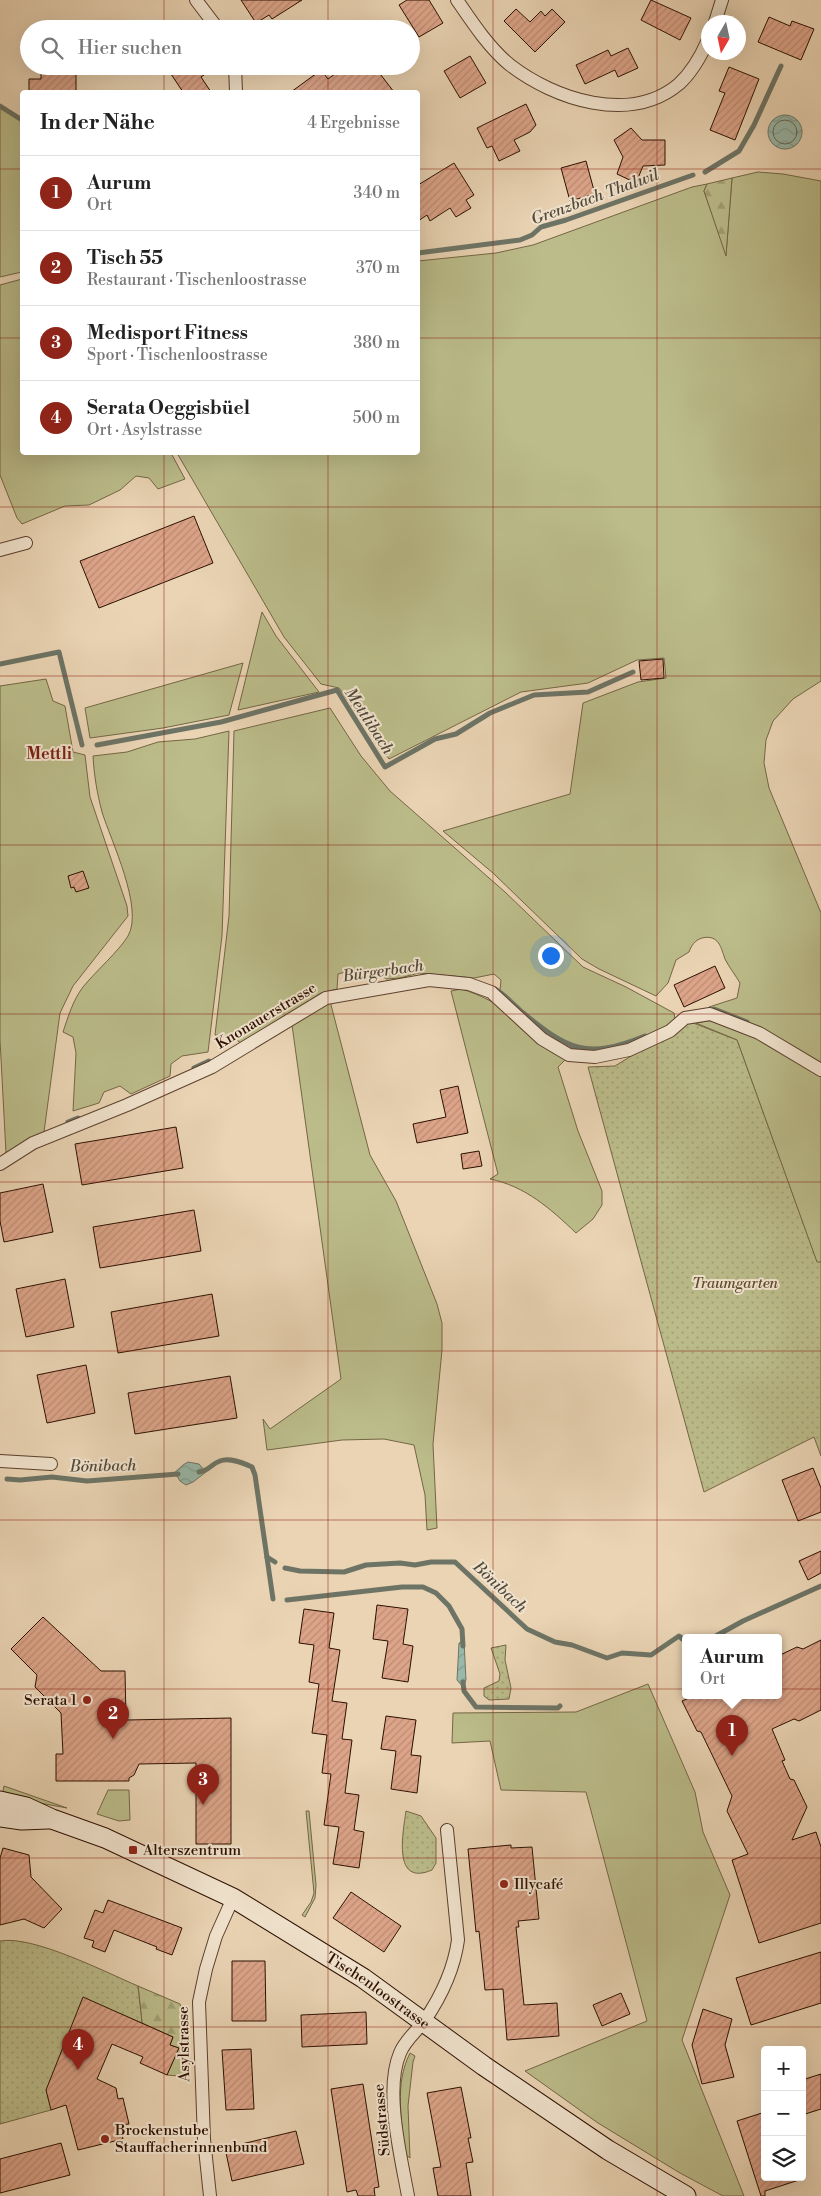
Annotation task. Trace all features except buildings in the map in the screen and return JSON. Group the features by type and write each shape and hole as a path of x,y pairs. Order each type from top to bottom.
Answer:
{"main road":[{"name":"Tischenloostrasse","path":"0,1801 26,1807 52,1819 105,1838 233,1898 363,1978 484,2066 600,2144 686,2196"},
{"name":"Tischenloostrasse","path":"0,1817 22,1820 52,1819"}],"street":[{"path":"196,0 211,20"},
{"path":"457,0 490,44 508,63 530,79 552,91 587,101 621,104 638,103 667,92 679,84 701,56"},
{"path":"717,15 722,0"},
{"path":"235,75 236,90"},
{"path":"0,550 26,543"},
{"name":"Knonauerstrasse","path":"0,1164 33,1143 127,1105 212,1067 326,998 429,980 469,984 491,992 542,1039 569,1055 595,1058 629,1050 670,1031 685,1018 710,1014 760,1032 821,1070"},
{"path":"0,1461 51,1464"},
{"name":"Südstrasse","path":"408,2196 398,2144 394,2077 400,2052 424,2021 448,1980 453,1966 458,1940 447,1830"},
{"name":"Asylstrasse","path":"210,2196 204,2139 199,2002 216,1936 233,1898"}],"green space":[{"path":"0,106 20,118 20,272 0,277"},
{"path":"758,172 783,174 821,181 821,681 793,699 773,721 766,740 764,763 769,788 821,913 821,1067 716,1013 709,1007 737,998 740,983 716,940 708,937 695,942 689,952 676,960 668,983 656,996 582,959 493,873 443,831 570,794 583,703 638,682 666,678 664,658 637,660 588,683 521,692 389,759 339,688 321,684 284,637 178,455 420,455 420,261 496,253 533,245 692,187 707,184 704,191 726,254 732,178"},
{"path":"732,178 726,256 704,191 707,184"},
{"path":"20,280 20,455 172,455 185,479 158,489 149,478 136,476 120,490 89,505 65,506 22,524 17,518 0,475 0,285"},
{"path":"262,612 276,636 319,692 238,710"},
{"path":"243,663 229,715 163,728 90,738 85,708"},
{"path":"46,679 53,701 65,706 73,752 85,755 90,797 127,906 128,916 73,986 60,1013 44,1132 6,1153 0,1040 0,686"},
{"path":"330,708 361,756 390,791 505,892 583,967 626,987 674,1013 675,1019 669,1029 618,1048 583,1050 567,1047 549,1036 505,1001 500,990 501,980 494,974 474,978 419,973 400,978 386,979 375,972 364,969 338,974 337,989 321,993 241,1043 232,1037 215,1035 229,916 234,731"},
{"path":"229,731 222,936 208,1052 182,1056 171,1064 170,1076 131,1094 120,1086 104,1092 99,1103 73,1111 76,1053 73,1037 63,1032 79,992 124,942 132,924 129,892 102,812 93,756 127,752 158,742 195,739"},
{"path":"461,989 476,994 504,1009 568,1057 558,1067 578,1131 602,1191 602,1205 593,1219 576,1233 547,1207 526,1193 503,1182 490,1179 498,1174 451,991"},
{"path":"330,1001 370,1155 396,1201 437,1304 442,1323 442,1350 433,1444 437,1528 427,1530 425,1495 414,1445 384,1439 342,1440 267,1450 263,1419 270,1429 341,1379 292,1025"},
{"path":"713,1020 736,1026 821,1074 821,1262 817,1263 737,1040 696,1023"},
{"name":"Traumgarten","path":"688,1021 737,1040 817,1262 821,1262 821,1456 814,1437 704,1492 588,1067 615,1066"},
{"path":"506,1645 505,1660 511,1688 509,1699 489,1700 484,1696 484,1688 499,1681 500,1674 491,1648"},
{"path":"648,1684 695,1792 703,1832 730,1895 682,2040 744,2196 723,2196 680,2173 598,2123 525,2071 647,2021 586,1792 501,1790 490,1741 452,1743 453,1713 576,1712"},
{"path":"4,1786 67,1808 2,1796"},
{"path":"108,1790 129,1790 130,1820 119,1821 97,1814"},
{"path":"306,1811 309,1811 316,1885 315,1898 305,1917 302,1915 311,1902 314,1893"},
{"path":"406,1811 421,1816 436,1838 436,1863 432,1870 419,1873 411,1871 405,1865 402,1844"},
{"path":"0,1941 14,1941 49,1949 89,1964 138,1986 142,2023 83,1998 51,2110 0,2124"},
{"path":"138,1986 180,2004 189,2040 189,2077 167,2075 178,2048 170,2045 173,2037 142,2023"},
{"path":"410,2053 415,2056 408,2106 410,2158 405,2154 400,2103 402,2078"}],"water":[{"path":"785,115 792,116 797,120 801,125 801,139 797,144 792,148 785,149 778,148 773,144 769,139 768,132 769,125 773,120 778,116"},
{"name":"Bönibach","path":"188,1462 199,1464 206,1472 186,1485 177,1476 172,1475"},
{"path":"464,1641 466,1680 463,1687 457,1680 459,1643"}],"waterway":[{"name":"Grenzbach Thalwil","path":"705,172 739,151 754,125 781,66"},
{"name":"Grenzbach Thalwil","path":"0,106 20,119"},
{"name":"Grenzbach Thalwil","path":"420,253 520,240 532,235 541,227 693,175"},
{"name":"Mettlibach","path":"0,664 59,652 82,745"},
{"name":"Mettlibach","path":"97,745 221,722 337,690 385,767 435,739 456,734 490,713 534,695 588,692 633,672"},
{"name":"Bürgerbach","path":"495,989 538,1025 566,1043 592,1049 607,1048 645,1036"},
{"name":"Bürgerbach","path":"714,1009 747,1022"},
{"name":"Bürgerbach","path":"194,1068 209,1061"},
{"name":"Bürgerbach","path":"68,1122 78,1118"},
{"name":"Bönibach","path":"199,1472 224,1460 236,1461 252,1467 255,1475 273,1599"},
{"name":"Bönibach","path":"7,1479 20,1480 52,1477 87,1481 178,1474"},
{"name":"Bönibach","path":"267,1557 275,1562"},
{"name":"Bönibach","path":"285,1568 300,1571 344,1572 366,1565 400,1563 415,1565 431,1562 455,1562 527,1629 555,1642 572,1645 607,1658 622,1653 651,1655 679,1636 682,1639"},
{"name":"Bönibach","path":"719,1634 743,1621 821,1586"},
{"name":"Bönibach","path":"287,1600 402,1587 423,1587 436,1593 449,1606 462,1629 463,1646"},
{"name":"Bönibach","path":"463,1682 464,1691 476,1707 558,1708 560,1706"}],"place":[{"name":"Serata 1","path":"87,1700"},
{"name":"Tisch 55","path":"113,1739"},
{"name":"Aurum","path":"732,1756"},
{"name":"Medisport Fitness","path":"203,1805"},
{"name":"Alterszentrum","path":"133,1850"},
{"name":"Illycafé","path":"504,1884"},
{"name":"Serata Oeggisbüel","path":"78,2070"},
{"name":"Brockenstube Stauffacherinnenbund","path":"105,2139"}],"district":[{"name":"Mettli","path":"49,754"}]}
